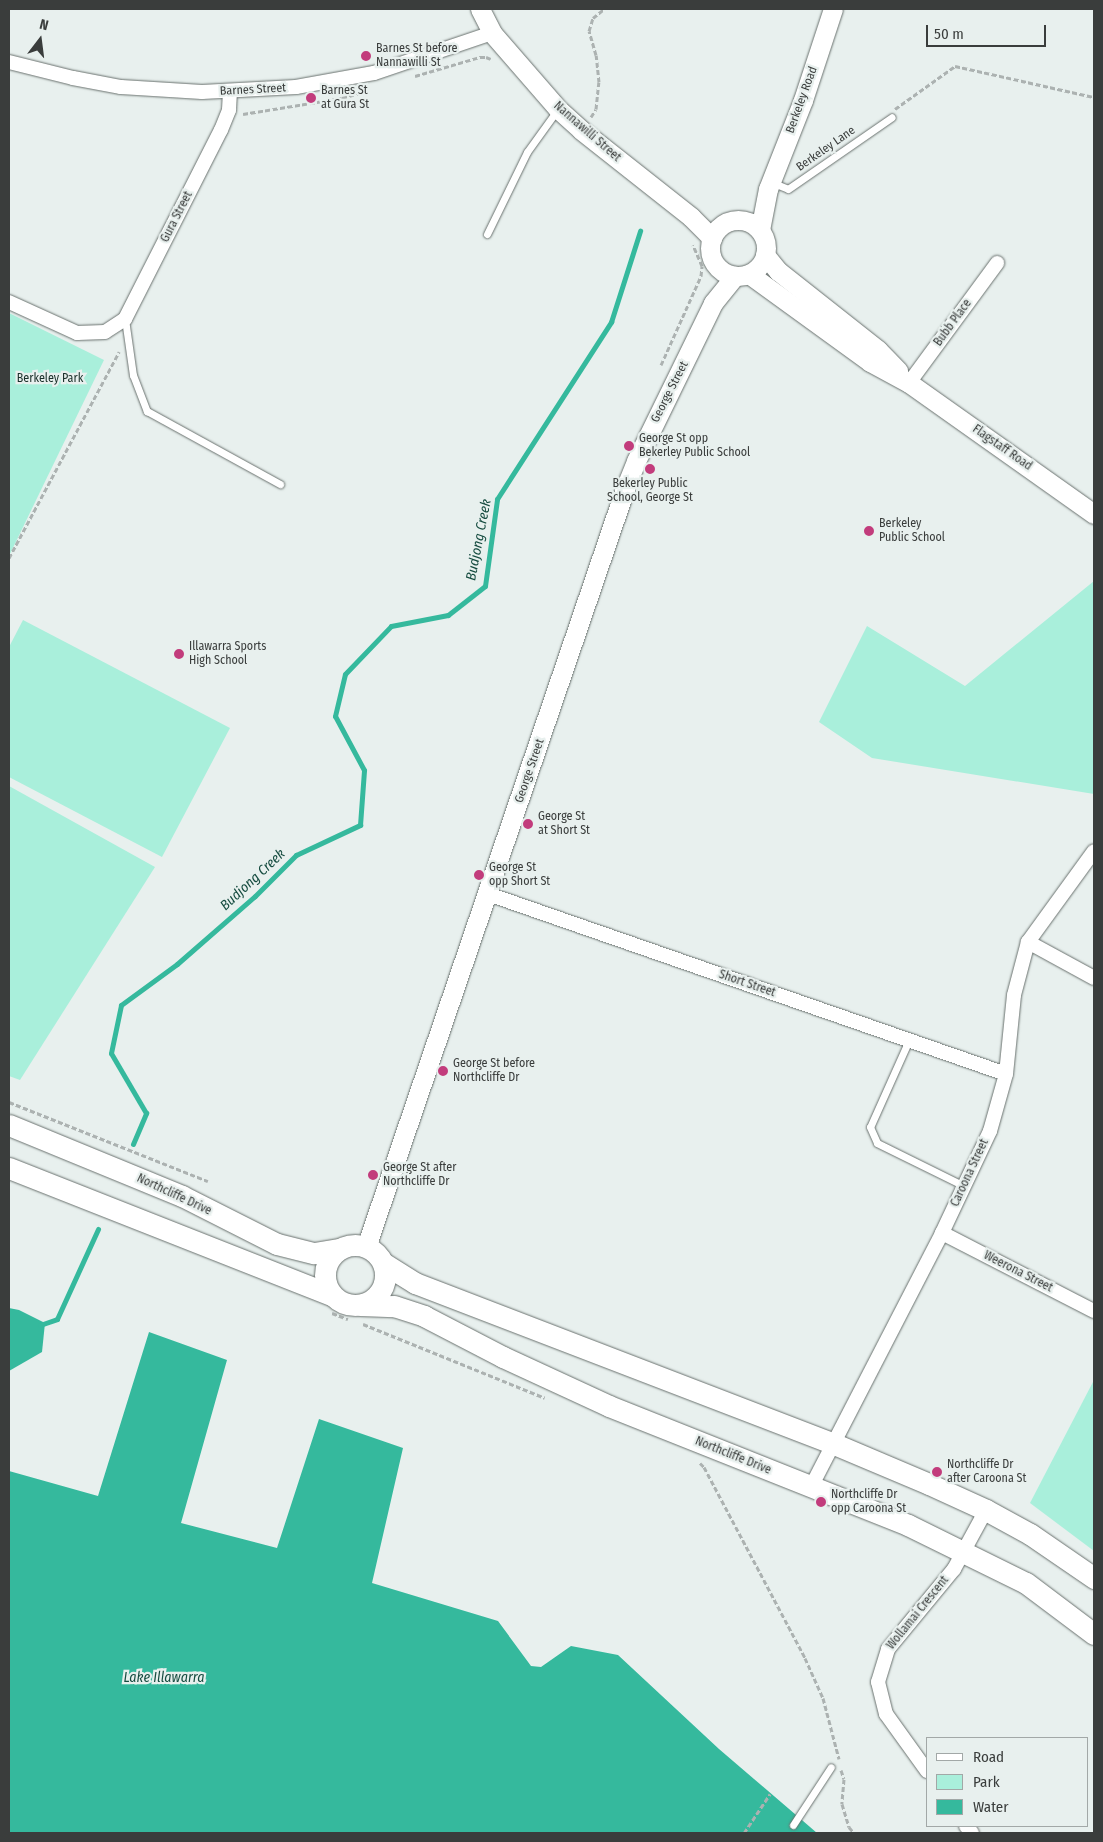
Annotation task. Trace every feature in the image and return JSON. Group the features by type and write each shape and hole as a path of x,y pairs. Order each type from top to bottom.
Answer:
{"main road":[{"name":"Nannawilli Street","path":"480,9 492,33 558,109 691,216 718,231"},
{"name":"Berkeley Road","path":"752,226 803,100 833,9"},
{"path":"730,222 752,226 764,238 765,255 760,266 742,275 722,271 717,266 710,252 718,231 730,222"},
{"name":"Flagstaff Road","path":"765,255 778,271 878,350 909,383"},
{"name":"George Street","path":"366,1247 626,486 636,461 713,302 717,266"},
{"name":"Flagstaff Road","path":"742,275 870,362 909,383 1094,514"},
{"name":"George Street","path":"713,302 742,275"},
{"name":"Northcliffe Drive","path":"9,1125 182,1196 277,1244 297,1251 314,1253 340,1249"},
{"path":"9,1168 332,1295 360,1314 382,1290 385,1281 383,1264 379,1256 366,1247 357,1245 340,1249 333,1254 325,1270 327,1287 332,1295"},
{"path":"383,1264 416,1283 832,1444 986,1510 1030,1534 1094,1578"},
{"name":"Northcliffe Drive","path":"360,1314 394,1306 424,1316 503,1357 609,1406 908,1525 1026,1583 1094,1634"}],"street":[{"name":"Barnes Street","path":"9,62 121,88 162,91 230,91 296,87 374,73 492,33"},
{"name":"Gura Street","path":"9,302 77,333 105,332 125,319 222,130 229,110 230,91"},
{"name":"Bubb Place","path":"909,383 997,262"},
{"name":"Caroona Street","path":"811,1487 942,1233 990,1131 1006,1074 1014,995 1028,942 1094,851"},
{"name":"Short Street","path":"488,894 1006,1074"},
{"path":"1028,942 1094,978"},
{"name":"Weerona Street","path":"942,1233 1094,1311"},
{"name":"Wollamai Crescent","path":"926,1769 886,1714 878,1682 888,1649 954,1568 986,1510"}],"lane":[{"path":"487,234 527,152 558,109"},
{"name":"Berkeley Lane","path":"769,186 788,189 892,117"},
{"path":"125,319 133,375 147,410 280,484"},
{"path":"909,1040 870,1127 877,1143 964,1186"},
{"path":"793,1825 831,1767"}],"path":[{"path":"582,130 596,109 599,82 596,55 589,31 593,18 604,9"},
{"path":"406,79 480,57 486,56 492,60"},
{"path":"892,117 896,107 955,66 1094,97"},
{"path":"239,120 244,113 342,98 370,90"},
{"path":"661,365 701,276 699,256 690,241"},
{"path":"9,558 128,336"},
{"path":"9,1102 208,1181"},
{"path":"360,1314 554,1402"},
{"path":"697,1461 709,1476 824,1698 844,1779 842,1804 849,1827 854,1833"},
{"path":"744,1833 770,1794"}],"green space":[{"name":"Berkeley Park","path":"9,313 104,360 9,556"},
{"path":"1094,581 1094,794 872,758 819,722 867,626 965,686"},
{"path":"23,620 230,728 162,857 9,777 9,647"},
{"path":"9,786 155,867 20,1080 9,1076"},
{"path":"1094,1380 1094,1551 1030,1503"}],"water":[{"path":"9,1308 19,1310 45,1323 42,1352 9,1371"},
{"name":"Lake Illawarra","path":"149,1332 227,1360 181,1523 277,1548 319,1419 403,1448 372,1583 498,1621 531,1666 541,1667 571,1646 618,1655 719,1749 817,1833 9,1833 9,1471 98,1496"}],"waterway":[{"name":"Budjong Creek","path":"133,1144 146,1113 111,1053 121,1005 177,964 255,896 296,855 360,825 364,770 335,716 345,674 391,626 448,615 485,586 497,499 611,322 640,231"},
{"name":"Budjong Creek","path":"40,1325 57,1319 98,1229"}],"place":[{"name":"Barnes St before Nannawilli St","path":"366,56"},
{"name":"Barnes St at Gura St","path":"311,98"},
{"name":"George St opp Bekerley Public School","path":"629,446"},
{"name":"Bekerley Public School, George St","path":"650,469"},
{"name":"Berkeley Public School","path":"869,531"},
{"name":"Illawarra Sports High School","path":"179,654"},
{"name":"George St at Short St","path":"528,824"},
{"name":"George St opp Short St","path":"479,875"},
{"name":"George St before Northcliffe Dr","path":"443,1071"},
{"name":"George St after Northcliffe Dr","path":"373,1175"},
{"name":"Northcliffe Dr after Caroona St","path":"937,1472"},
{"name":"Northcliffe Dr opp Caroona St","path":"821,1502"}]}
